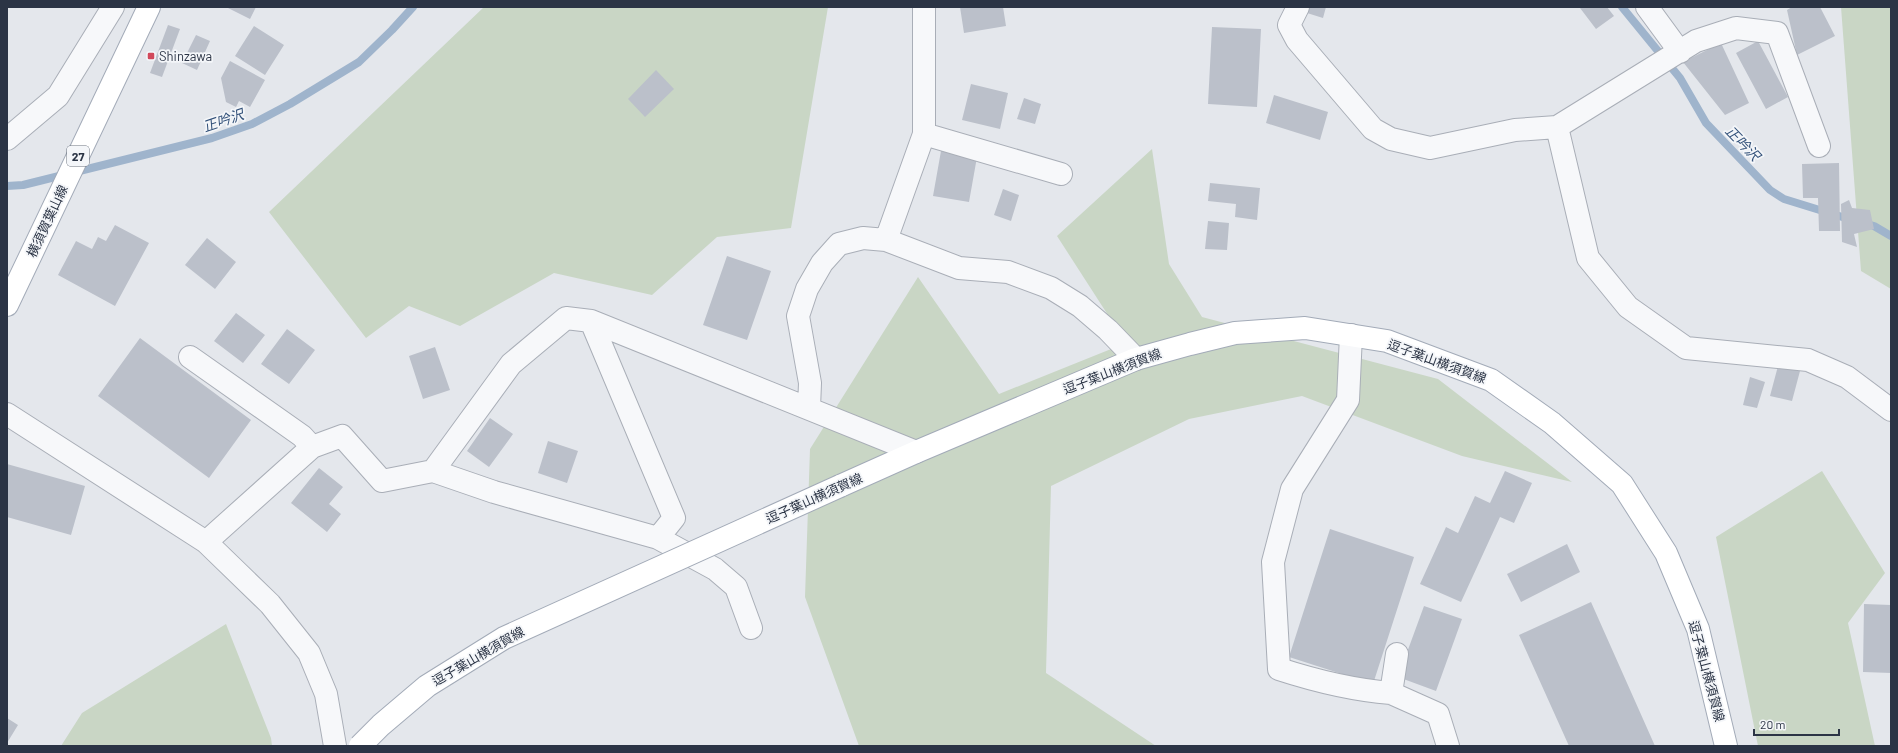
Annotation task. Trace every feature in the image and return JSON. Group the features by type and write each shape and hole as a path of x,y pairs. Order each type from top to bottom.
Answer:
{"main road":[{"name":"横須賀葉山線","path":"7,305 149,7"},
{"name":"逗子葉山横須賀線","path":"360,746 381,725 427,686 504,638 916,452 1136,359 1235,333 1305,328 1387,341 1491,380 1552,423 1622,484 1666,553 1698,629 1726,746"}],"street":[{"path":"7,139 58,96 114,7"},
{"path":"886,240 924,134 924,7"},
{"path":"1298,7 1289,25 1297,40 1373,129 1391,139 1430,148 1516,130 1556,127 1696,41 1736,28 1777,33 1818,146"},
{"path":"1647,7 1680,52"},
{"path":"1556,127 1588,258 1628,307 1686,348 1808,360 1847,377 1891,410"},
{"path":"924,134 1061,174"},
{"path":"809,408 810,383 798,316 807,289 822,263 839,244 863,238 886,240 959,268 1008,272 1051,288 1080,306 1108,330 1136,359"},
{"path":"433,471 511,364 566,318 591,321 916,452"},
{"path":"591,321 674,518 658,538"},
{"path":"1350,336 1348,400 1292,489 1273,562 1279,669 1308,678 1370,691 1391,693 1438,714 1448,746"},
{"path":"190,357 302,436 312,447"},
{"path":"7,414 206,542 270,604 309,653 326,694 335,746"},
{"path":"206,542 312,447 342,436 382,481 433,471 494,492 658,538 715,569 736,587 751,628"},
{"path":"1391,693 1397,654"}],"green space":[{"path":"484,7 828,7 791,228 717,237 652,295 554,273 460,326 409,306 366,338 269,212"},
{"path":"1841,7 1891,7 1891,289 1861,271"},
{"path":"1152,149 1169,264 1202,317 1438,379 1572,482 1462,456 1302,396 1189,419 1051,486 1046,673 1156,746 859,746 805,597 810,449 918,277 999,394 1126,343 1057,236"},
{"path":"1822,471 1885,573 1848,623 1875,746 1758,746 1716,537"},
{"path":"226,624 271,738 272,746 61,746 82,713"}],"building":[{"path":"226,7 256,7 250,19"},
{"path":"960,7 1003,7 1006,26 964,33"},
{"path":"1309,7 1326,7 1323,18 1307,13"},
{"path":"1607,7 1614,16 1596,29 1580,8"},
{"path":"1792,7 1820,7 1835,36 1797,55 1787,10"},
{"path":"168,25 180,29 162,77 150,73"},
{"path":"254,26 284,45 265,75 235,56"},
{"path":"1212,27 1261,29 1257,107 1208,104"},
{"path":"196,35 210,41 197,70 182,63"},
{"path":"1758,41 1788,97 1766,109 1736,53"},
{"path":"1721,43 1749,103 1725,115 1683,62"},
{"path":"230,61 265,80 250,107 239,101 236,107 226,102 221,78"},
{"path":"656,70 674,89 645,117 628,99"},
{"path":"971,84 1008,93 1000,129 962,120"},
{"path":"1274,95 1328,112 1320,140 1266,123"},
{"path":"1024,98 1041,104 1035,124 1017,119"},
{"path":"941,151 977,157 969,202 933,196"},
{"path":"1839,163 1840,231 1819,231 1818,198 1803,198 1802,164"},
{"path":"1210,183 1260,188 1257,220 1235,217 1236,204 1208,201"},
{"path":"1003,189 1019,195 1011,221 994,215"},
{"path":"1849,200 1852,208 1870,210 1874,229 1854,234 1857,247 1842,242 1841,204"},
{"path":"1208,221 1229,223 1227,250 1205,249"},
{"path":"115,225 149,243 115,306 58,275 76,241 92,249 98,237 106,241"},
{"path":"207,238 236,262 215,289 185,265"},
{"path":"727,256 771,271 747,340 703,325"},
{"path":"236,313 265,335 243,363 214,341"},
{"path":"287,329 315,350 289,384 261,364"},
{"path":"140,338 251,420 209,478 98,396"},
{"path":"435,347 450,390 423,399 409,356"},
{"path":"1778,366 1800,371 1792,401 1770,396"},
{"path":"1750,377 1765,382 1757,408 1743,405"},
{"path":"490,418 513,434 489,467 467,451"},
{"path":"548,441 578,451 567,483 538,473"},
{"path":"7,464 85,486 71,535 7,517"},
{"path":"319,468 343,487 329,504 341,514 327,532 291,503"},
{"path":"1505,471 1532,483 1514,523 1500,517 1461,602 1420,584 1446,527 1458,533 1475,496 1490,503"},
{"path":"1330,529 1414,557 1373,684 1289,657"},
{"path":"1567,544 1580,572 1521,602 1507,574"},
{"path":"1591,602 1655,746 1569,746 1519,635"},
{"path":"1864,604 1891,605 1891,673 1863,672"},
{"path":"1424,606 1462,619 1436,691 1398,677"},
{"path":"7,718 18,725 7,743"}],"waterway":[{"name":"正吟沢","path":"7,186 23,185 212,138 252,124 290,104 359,62 413,7"},
{"name":"正吟沢","path":"1622,7 1680,78 1706,123 1770,190 1784,199 1852,220"},
{"name":"正吟沢","path":"1863,223 1874,226 1891,236"}],"place":[{"name":"Shinzawa","path":"151,56"}]}
